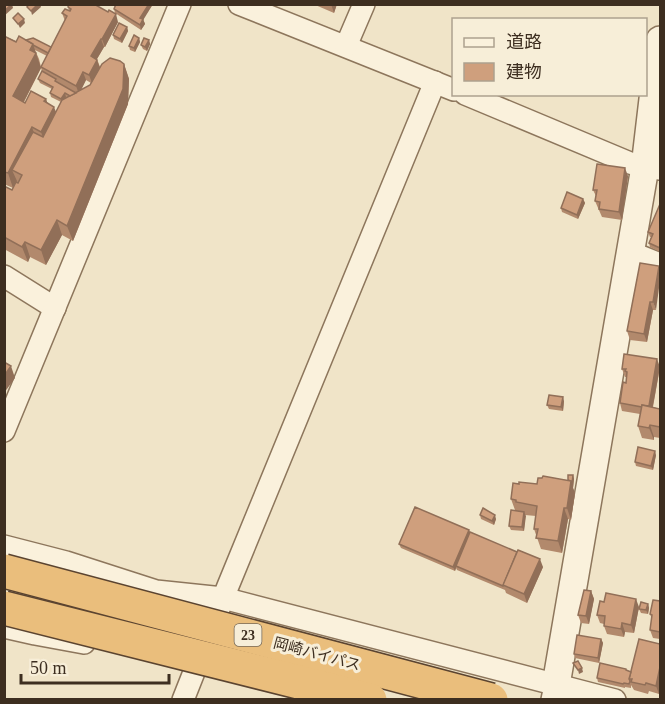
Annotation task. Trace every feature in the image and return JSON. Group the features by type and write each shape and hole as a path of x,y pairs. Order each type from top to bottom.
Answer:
{"highway":[{"name":"岡崎バイパス","path":"4,571 491,699"},
{"name":"岡崎バイパス","path":"4,608 370,699"}],"street":[{"path":"4,431 180,4"},
{"path":"183,699 223,598 444,86 239,4"},
{"path":"346,46 364,4"},
{"path":"557,693 557,679 630,252 653,168 660,40"},
{"path":"470,96 630,163 653,168"},
{"path":"630,252 660,264"},
{"path":"4,276 55,308"},
{"path":"4,546 66,562 156,591 223,598 557,693 615,699"},
{"path":"4,627 111,648 302,699"}],"building":[{"path":"4,4 12,4 4,11"},
{"path":"29,4 38,4 31,11 27,7"},
{"path":"69,4 94,4 116,14 91,56 97,60 89,75 83,72 76,86 41,67 67,16 62,13 65,9 70,11 71,9 68,7"},
{"path":"116,4 149,4 140,18 143,19 140,25 114,9"},
{"path":"18,13 24,19 18,24 13,18"},
{"path":"119,23 127,27 120,39 113,35"},
{"path":"134,35 139,38 134,48 129,46"},
{"path":"4,36 16,42 19,36 33,44 30,50 36,53 13,96 25,103 31,91 46,99 44,101 54,107 41,132 32,127 8,173 4,172"},
{"path":"33,38 51,47 48,53 26,40"},
{"path":"144,38 149,40 145,47 141,45"},
{"path":"110,58 124,64 123,89 67,226 57,220 41,250 25,242 22,247 4,237 4,186 12,190 16,182 18,183 22,175 12,170 33,132 43,137 62,100 90,85 102,64"},
{"path":"42,71 76,93 70,96 65,93 61,99 50,93 53,87 38,79"},
{"path":"597,164 625,168 619,212 599,209 600,202 595,201 597,190 593,190"},
{"path":"567,192 583,199 577,215 561,208"},
{"path":"660,204 660,248 649,243 653,234 648,232"},
{"path":"640,263 659,266 653,302 650,302 644,334 627,331"},
{"path":"624,354 657,359 649,406 620,403 627,372 626,369 622,369"},
{"path":"4,362 11,366 4,376"},
{"path":"549,395 563,397 561,407 547,405"},
{"path":"642,405 660,409 660,427 638,426"},
{"path":"638,447 655,451 651,466 635,462"},
{"path":"568,475 573,475 572,484 568,480"},
{"path":"543,476 571,481 567,508 564,508 558,541 536,538 538,529 534,529 537,506 511,499 513,483 537,484 538,478"},
{"path":"415,507 469,530 453,567 399,544"},
{"path":"483,508 495,515 492,521 480,515"},
{"path":"511,510 524,512 522,527 509,526"},
{"path":"470,532 517,552 503,586 456,566"},
{"path":"518,550 540,559 524,594 503,585"},
{"path":"584,590 591,591 586,616 578,615"},
{"path":"606,593 636,599 631,625 622,623 621,629 604,626 605,616 597,615 600,601 604,602"},
{"path":"653,600 660,601 660,632 650,630"},
{"path":"641,602 648,604 646,610 639,609"},
{"path":"577,635 601,639 598,658 574,654"},
{"path":"639,639 660,644 660,667 656,686 631,682 632,679 629,679"},
{"path":"578,661 582,668 578,670 573,663"},
{"path":"600,663 631,672 629,684 597,678"}]}
